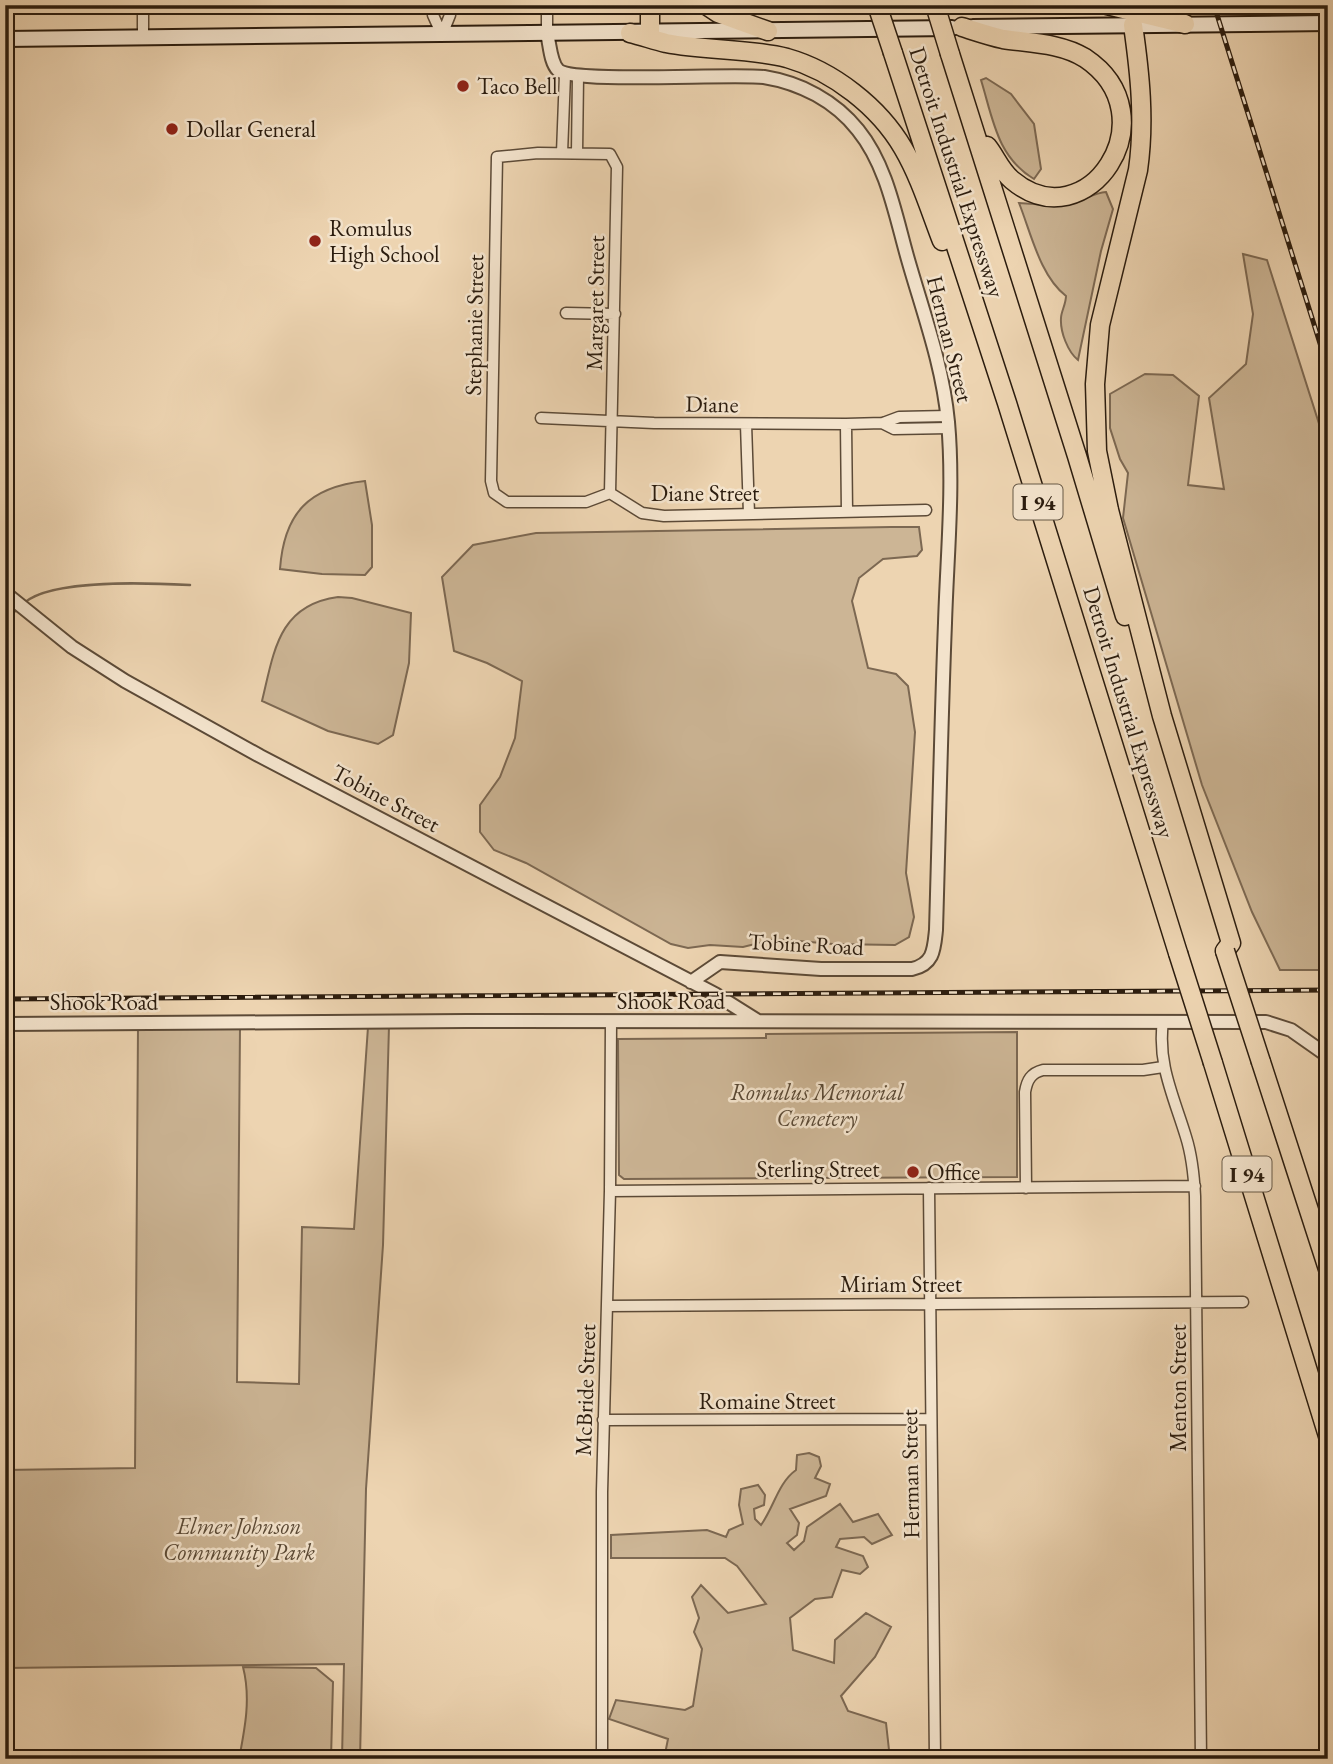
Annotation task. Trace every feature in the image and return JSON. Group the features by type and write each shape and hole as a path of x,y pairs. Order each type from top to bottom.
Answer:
{"highway":[{"path":"650,5 650,33"},
{"path":"706,5 718,13 768,31"},
{"name":"Detroit Industrial Expressway","path":"877,5 1007,403 1328,1439"},
{"name":"Detroit Industrial Expressway","path":"935,5 1077,456 1225,951 1328,1269"},
{"path":"1107,5 1185,24"},
{"path":"1133,25 1142,100 1141,148 1100,325 1095,384 1097,451 1109,510 1162,716 1231,943 1225,951"},
{"path":"961,27 999,38 1058,47 1083,57 1111,87 1121,116 1121,140 1113,162 1095,182 1066,195 1043,195 1020,186 1003,171 989,148 977,136"},
{"path":"630,33 667,43 789,59 828,76 851,91 868,107 902,146 914,169 953,269 982,354 1007,403"}],"main road":[{"path":"5,39 1328,23"}],"street":[{"path":"143,5 144,38"},
{"path":"434,5 433,15 442,35"},
{"path":"442,35 450,15 450,5"},
{"path":"547,5 547,34 554,63 572,75 570,153"},
{"name":"Herman Street","path":"572,75 764,77 789,82 808,90 845,116 866,140 881,171 936,356 948,422 949,497 936,930 934,951 925,964"},
{"name":"Stephanie Street","path":"570,153 510,154 497,157 491,481 494,493 507,502 586,502 610,493"},
{"name":"Margaret Street","path":"570,153 610,154 617,167 610,493"},
{"path":"566,313 615,314"},
{"name":"Diane","path":"541,418 846,424 883,423 899,417 948,422"},
{"path":"746,424 749,514"},
{"path":"846,424 847,512"},
{"name":"Diane Street","path":"610,493 642,513 650,515 926,510"},
{"name":"Tobine Street","path":"5,593 72,647 125,681 260,756 715,994 760,1022"},
{"name":"Tobine Road","path":"691,982 720,962 821,970 912,969 925,964"},
{"name":"Menton Street","path":"1163,1021 1160,1039 1163,1066 1186,1138 1195,1186 1201,1759"},
{"name":"McBride Street","path":"602,1759 603,1420 610,1191 611,1022"},
{"name":"Shook Road","path":"5,1024 1266,1022 1291,1030 1328,1056"},
{"path":"1026,1188 1025,1092 1031,1077 1043,1070 1143,1070 1163,1066"},
{"name":"Sterling Street","path":"610,1191 1195,1186"},
{"name":"Herman Street","path":"929,1188 935,1759"},
{"name":"Miriam Street","path":"607,1306 1243,1303"},
{"name":"Romaine Street","path":"603,1420 931,1419"}],"green space":[{"path":"306,5 374,5 374,13 307,13"},
{"path":"986,78 1011,94 1034,124 1041,169 1034,179 1012,160 998,136 981,80"},
{"path":"1106,192 1113,209 1101,251 1078,360 1063,335 1061,316 1066,296 1043,266 1019,203 1067,203"},
{"path":"1243,254 1267,260 1328,452 1328,970 1280,970 1252,912 1202,785 1123,518 1128,473 1120,459 1110,428 1110,394 1145,374 1173,375 1199,396 1188,485 1224,489 1209,398 1246,364 1253,314"},
{"path":"365,481 372,525 372,567 365,575 280,569 287,532 303,506 329,489"},
{"path":"919,527 922,550 917,556 883,559 859,578 852,601 868,668 896,674 908,686 915,732 906,873 914,917 909,937 895,945 775,939 743,947 710,945 688,948 671,944 526,863 494,850 480,832 480,805 500,777 515,738 522,681 487,663 454,651 442,577 473,545 536,533"},
{"path":"338,597 411,613 409,663 393,735 378,744 328,731 262,701 270,665 282,634 291,621 302,610"},
{"name":"Elmer Johnson Community Park","path":"389,1026 383,1245 366,1489 360,1759 342,1759 344,1664 5,1668 5,1470 135,1468 138,1027 240,1027 237,1382 299,1384 302,1227 354,1229 368,1027"},
{"name":"Romulus Memorial Cemetery","path":"1017,1032 1017,1177 624,1179 619,1175 618,1039 766,1038 766,1034"},
{"path":"809,1453 819,1457 821,1466 815,1478 830,1484 826,1496 790,1509 799,1523 797,1535 787,1543 794,1550 804,1541 807,1527 840,1504 853,1522 878,1514 892,1535 872,1544 864,1537 840,1539 836,1547 863,1556 868,1567 860,1574 842,1570 832,1597 815,1599 790,1618 793,1650 834,1663 835,1640 866,1613 891,1627 875,1657 841,1696 848,1711 886,1723 890,1759 664,1759 668,1739 609,1719 616,1700 685,1710 693,1706 702,1649 694,1632 699,1618 692,1597 701,1585 728,1613 766,1604 737,1566 725,1558 611,1558 611,1535 707,1530 726,1537 729,1530 743,1524 739,1505 741,1489 758,1485 765,1495 764,1505 754,1509 755,1519 761,1525 780,1488 796,1470 797,1455"},
{"path":"243,1667 316,1668 333,1682 331,1759 239,1759 247,1702"}],"waterway":[{"path":"24,603 56,589 79,586 128,583 190,585"},
{"path":"5,618 20,608"}],"railway":[{"path":"1214,5 1328,369"},
{"path":"5,999 1328,990"}],"place":[{"name":"Taco Bell","path":"463,86"},
{"name":"Dollar General","path":"172,129"},
{"name":"Romulus High School","path":"315,241"},
{"name":"Office","path":"913,1172"}]}
